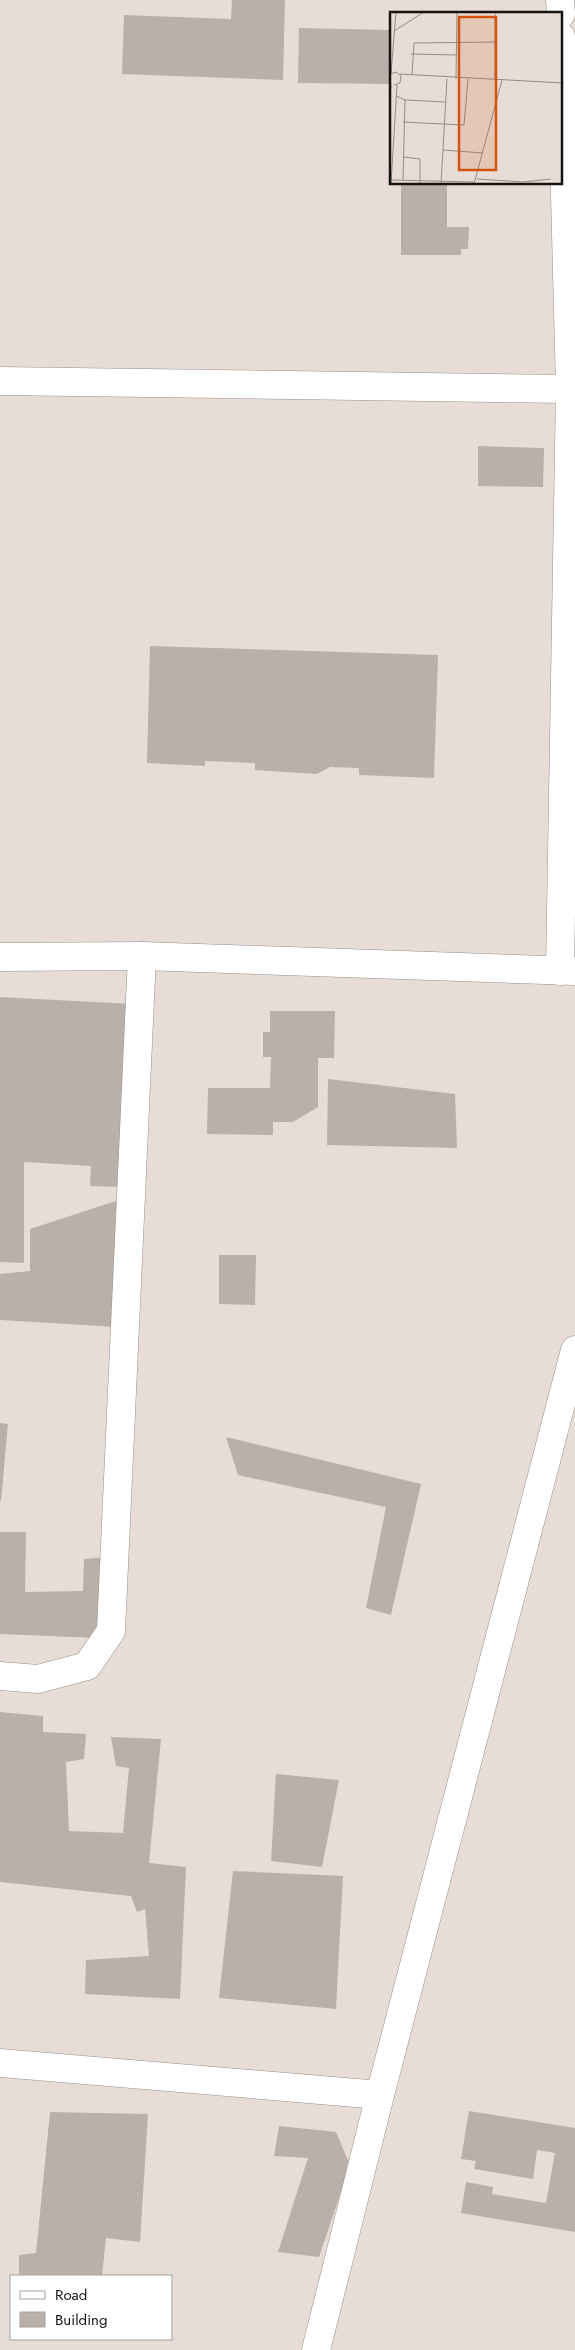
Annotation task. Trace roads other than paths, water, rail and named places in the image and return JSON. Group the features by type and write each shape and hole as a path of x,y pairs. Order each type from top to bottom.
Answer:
{"street":[{"path":"0,957 142,956 568,971 570,389 562,76"},
{"path":"0,381 570,389"},
{"path":"0,1676 38,1679 86,1666 111,1631 142,956"},
{"path":"316,2350 380,2095 575,1350"},
{"path":"0,2063 380,2095"}]}
